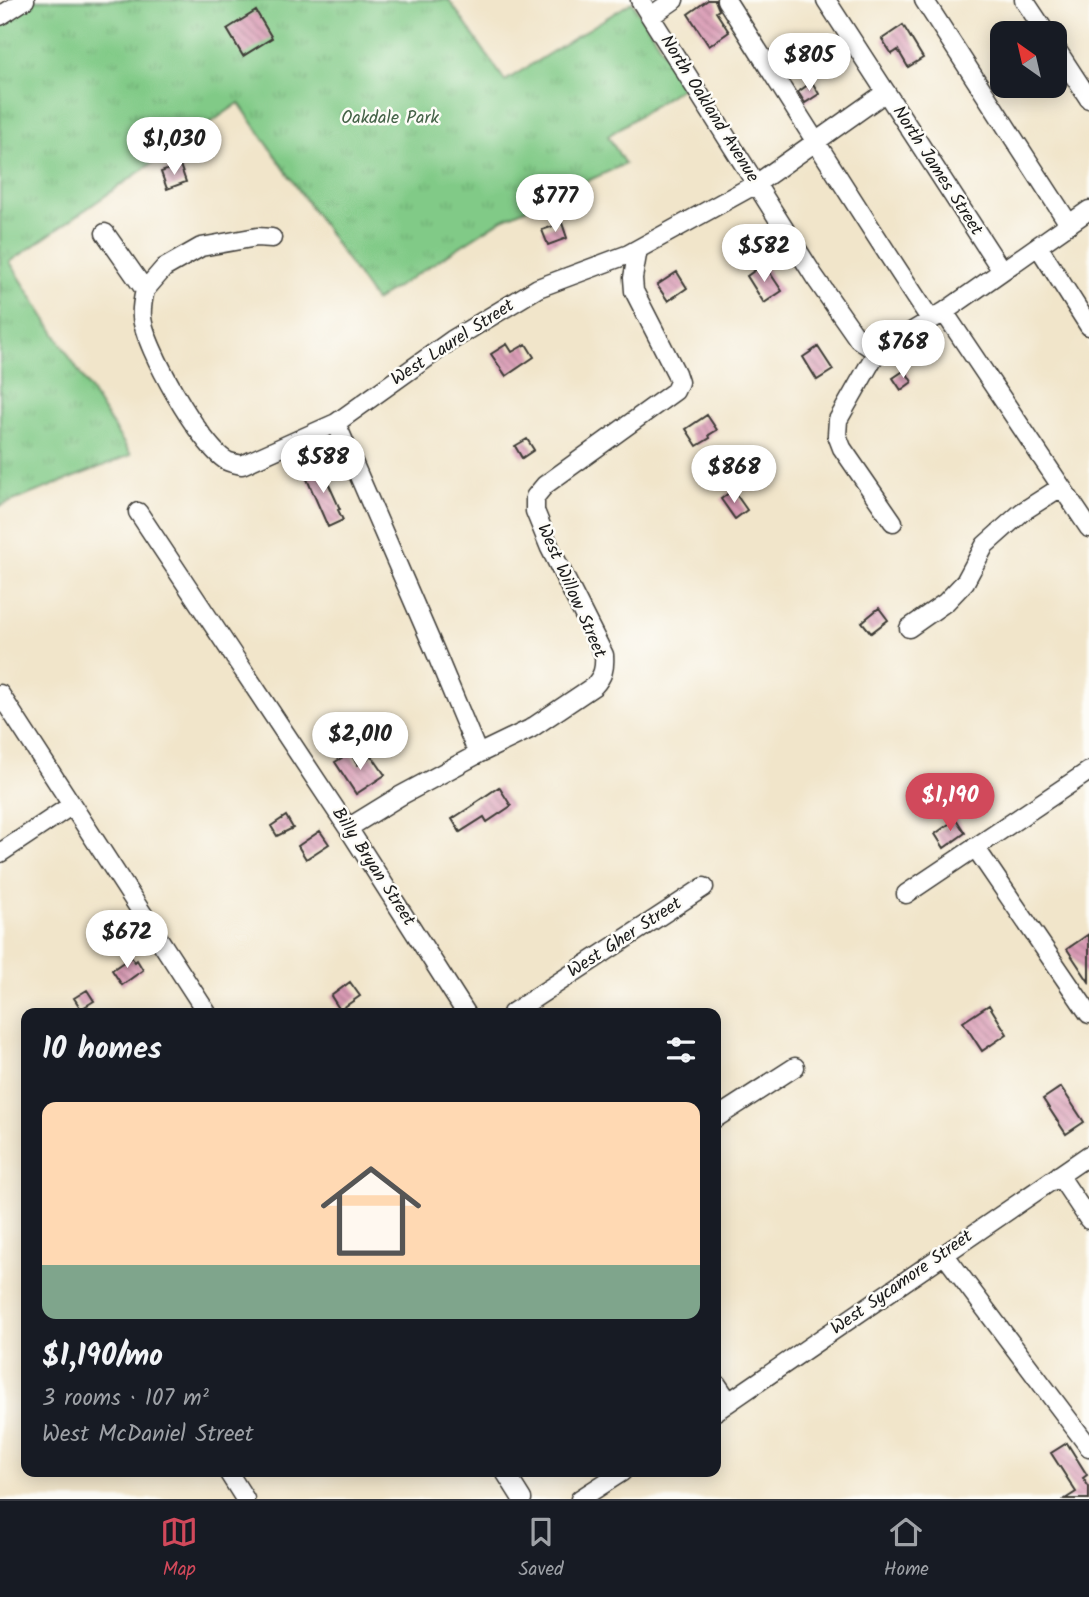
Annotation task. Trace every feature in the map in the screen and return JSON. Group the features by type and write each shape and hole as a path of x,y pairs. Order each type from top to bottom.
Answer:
{"street":[{"path":"0,16 25,0"},
{"name":"North Oakland Avenue","path":"640,0 814,276 858,339 871,348 879,348"},
{"path":"651,16 674,0"},
{"path":"726,0 815,143 1089,528"},
{"name":"North James Street","path":"826,0 1002,271"},
{"path":"924,0 1069,224"},
{"path":"1024,0 1038,21"},
{"path":"1068,67 1089,99"},
{"name":"West Laurel Street","path":"145,290 142,317 145,334 169,383 193,425 215,452 227,462 243,465 336,423 452,340 538,289 629,254 756,184 886,92"},
{"path":"893,522 842,448 837,435 838,420 879,348 888,346 937,316 1089,211"},
{"path":"105,233 145,290 164,268 201,247 257,237 272,238"},
{"path":"1038,246 1089,326"},
{"name":"West Willow Street","path":"348,828 478,754 530,729 600,680 605,668 604,655 550,548 535,511 535,497 545,485 676,391 679,382 676,373 634,291 633,278 638,249"},
{"path":"336,423 478,754"},
{"path":"909,628 946,603 965,582 985,545 1022,512 1061,487"},
{"name":"Billy Bryan Street","path":"138,512 348,828 463,1008"},
{"path":"0,694 205,1008"},
{"path":"906,894 1089,771"},
{"path":"0,853 72,805"},
{"path":"975,847 1089,1014"},
{"name":"West Gher Street","path":"520,1008 704,887"},
{"path":"721,1115 795,1067"},
{"name":"West Sycamore Street","path":"722,1407 1089,1155"},
{"path":"1059,1175 1089,1220"},
{"path":"944,1254 1089,1447"},
{"path":"231,1477 245,1499"},
{"path":"508,1477 522,1499"},
{"path":"580,1499 614,1477"}],"green space":[{"name":"Oakdale Park","path":"23,0 449,0 505,81 632,2 685,85 608,136 625,164 503,219 375,301 239,103 10,262 131,455 0,506 0,15"}],"building":[{"path":"708,0 715,0 719,10 716,12 729,32 709,46 688,14"},
{"path":"256,11 272,38 243,56 227,29"},
{"path":"903,25 923,58 908,67 898,50 892,54 882,39"},
{"path":"812,82 819,94 805,103 798,92"},
{"path":"180,165 186,182 167,189 161,172"},
{"path":"562,223 567,238 548,245 542,230"},
{"path":"764,264 782,291 764,303 747,276"},
{"path":"677,272 687,288 668,301 657,285"},
{"path":"507,344 512,352 526,344 534,357 506,376 491,354"},
{"path":"818,347 833,370 817,380 803,357"},
{"path":"905,370 912,382 901,390 893,378"},
{"path":"707,415 717,430 697,446 686,429"},
{"path":"527,439 534,450 522,458 515,446"},
{"path":"319,463 343,520 328,527 303,470"},
{"path":"733,490 747,510 735,519 721,499"},
{"path":"879,608 888,620 871,633 862,622"},
{"path":"350,753 358,765 372,756 385,775 356,794 335,762"},
{"path":"499,787 511,806 487,822 484,817 460,832 452,819"},
{"path":"286,816 293,828 277,836 271,826"},
{"path":"956,819 965,833 944,848 935,834"},
{"path":"320,831 329,844 306,859 298,846"},
{"path":"1089,934 1089,982 1067,949"},
{"path":"131,957 135,962 137,960 143,970 122,985 112,970"},
{"path":"350,982 360,996 339,1008 331,996"},
{"path":"87,990 94,1001 80,1008 74,998"},
{"path":"989,1005 1007,1034 982,1051 963,1022"},
{"path":"1061,1087 1084,1122 1066,1134 1043,1099"},
{"path":"1067,1443 1087,1475 1083,1478 1089,1487 1089,1499 1065,1499 1076,1492 1051,1453"}]}
